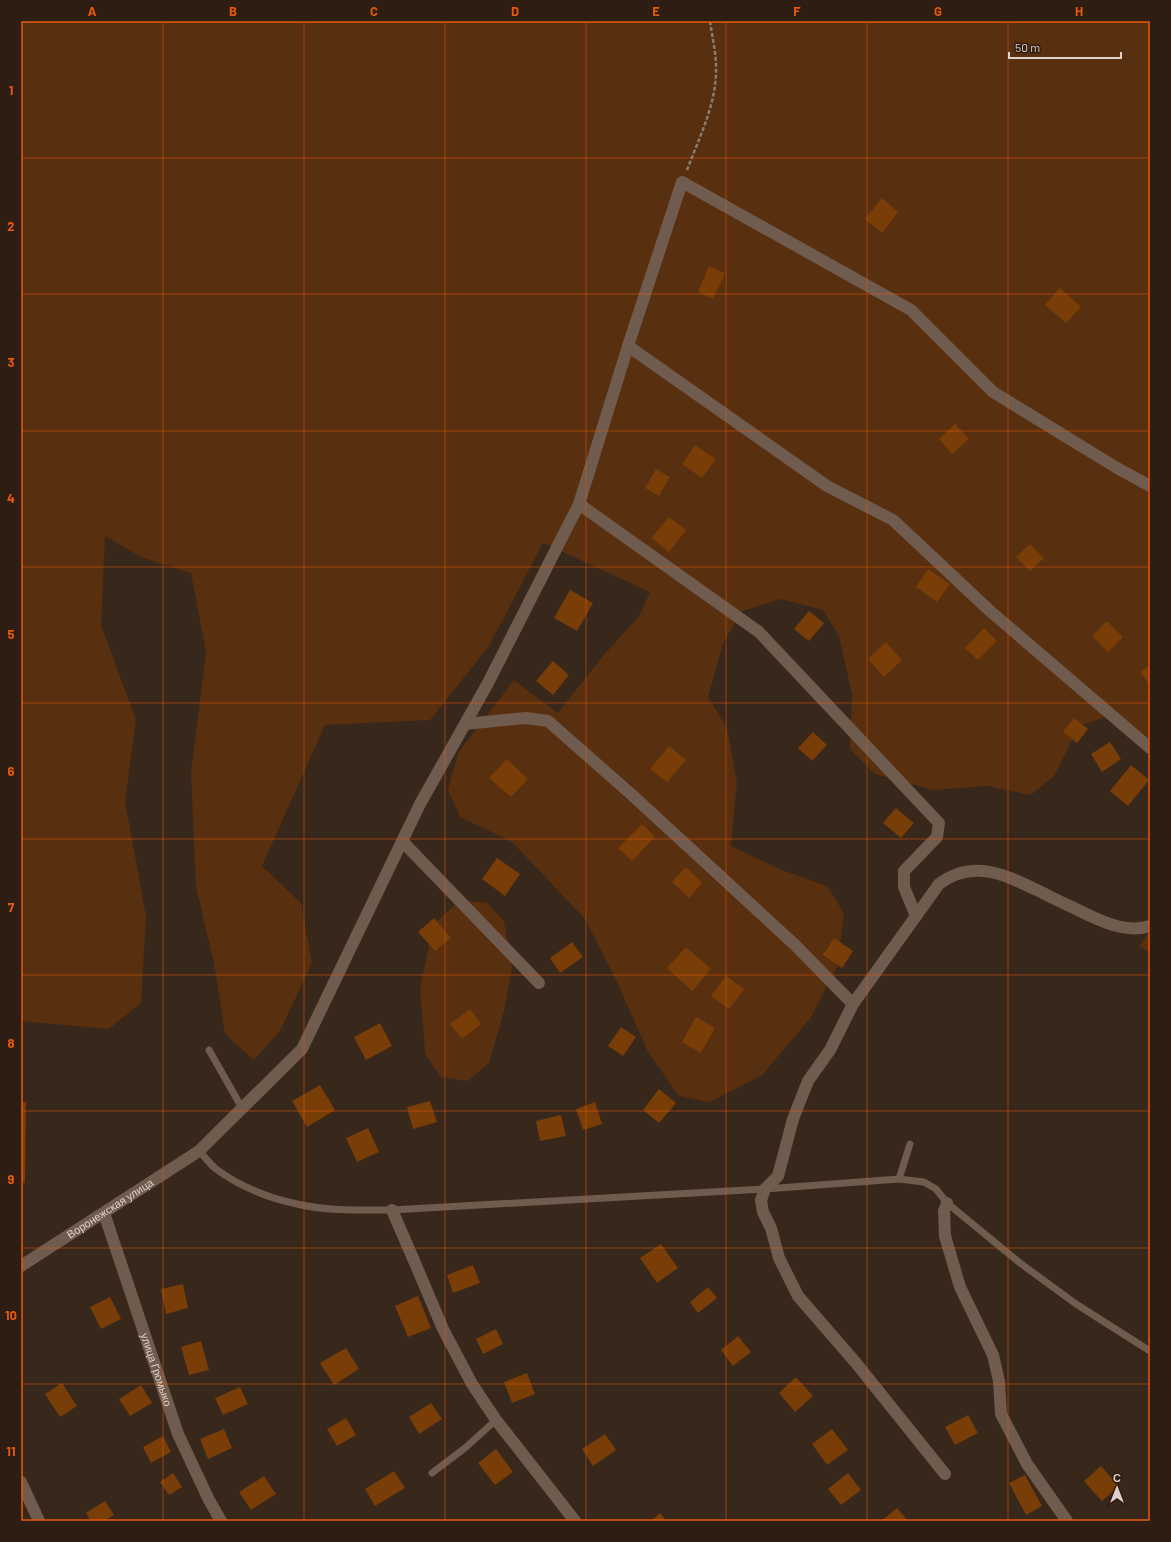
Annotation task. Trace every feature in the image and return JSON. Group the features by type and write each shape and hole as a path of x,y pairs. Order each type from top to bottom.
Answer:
{"street":[{"name":"Воронежская улица","path":"21,1266 199,1152 302,1049 420,804 488,683 580,504 628,346 682,182"},
{"path":"682,182 911,310 993,392 1117,468 1150,486"},
{"path":"628,346 827,486 893,520 990,611 1150,748"},
{"path":"580,504 759,632 939,823 937,837 904,871 904,887 916,916"},
{"path":"465,724 526,718 548,720 795,945 852,1004"},
{"path":"402,841 539,983"},
{"path":"945,1474 856,1363 798,1296 779,1258 771,1228 763,1212 761,1200 765,1189 778,1176 793,1119 808,1081 830,1050 852,1004 939,884 948,877 968,871 992,872 1020,881 1047,895 1118,927 1144,928 1150,926"},
{"path":"947,1203 944,1212 945,1236 960,1287 993,1355 998,1381 1001,1414 1027,1464 1067,1521"},
{"path":"392,1210 442,1329 472,1384 496,1420 575,1521"},
{"name":"улица Громыко","path":"104,1214 178,1434 209,1500 221,1521"},
{"path":"21,1482 39,1521"}],"lane":[{"path":"209,1050 242,1108"},
{"path":"899,1179 910,1144"},
{"path":"199,1152 215,1168 230,1178 257,1191 297,1204 337,1209 392,1210 765,1189 899,1179 924,1182 936,1189 947,1203 1020,1263 1076,1304 1150,1351"},
{"path":"432,1472 465,1448 496,1420"}],"path":[{"path":"682,182 705,122 715,89 716,66 710,21"}],"shaded area":[{"path":"21,21 1150,21 1150,741 1133,726 1108,716 1079,726 1054,776 1031,795 987,786 933,790 875,774 850,749 852,695 839,636 823,610 781,599 742,611 723,643 708,697 727,728 737,782 731,846 779,869 827,886 844,913 837,967 810,1019 762,1075 710,1102 679,1096 648,1052 616,980 585,919 512,842 460,817 448,790 458,753 514,680 558,713 602,657 639,616 650,592 543,543 489,646 430,720 325,725 262,866 301,903 312,963 280,1031 254,1060 225,1034 214,963 196,887 191,772 206,652 191,573 141,557 105,536 101,625 136,720 125,801 146,916 141,1003 109,1029 21,1021"},
{"path":"460,900 487,903 504,921 512,967 504,1011 489,1063 468,1081 441,1077 425,1054 420,988 433,925"},
{"path":"1150,931 1150,953 1139,946"}],"building":[{"path":"882,198 898,212 882,233 865,219"},
{"path":"709,266 725,273 713,299 698,292"},
{"path":"1060,288 1081,307 1066,323 1045,305"},
{"path":"955,424 969,439 952,454 939,439"},
{"path":"695,445 716,459 702,478 682,464"},
{"path":"656,469 670,477 659,496 645,488"},
{"path":"669,517 686,530 669,552 651,538"},
{"path":"1030,544 1044,558 1030,571 1016,557"},
{"path":"928,569 950,584 937,602 916,587"},
{"path":"570,590 593,603 577,631 554,618"},
{"path":"809,611 824,623 809,641 794,629"},
{"path":"1107,621 1123,637 1108,652 1092,636"},
{"path":"984,628 997,641 978,660 965,648"},
{"path":"886,642 902,660 884,677 868,659"},
{"path":"553,661 569,675 553,695 536,681"},
{"path":"1150,665 1150,685 1140,672"},
{"path":"1074,718 1088,729 1077,743 1063,732"},
{"path":"813,732 827,745 812,761 798,748"},
{"path":"1110,742 1121,759 1102,772 1091,754"},
{"path":"669,746 686,760 667,782 650,769"},
{"path":"507,759 528,779 511,797 489,778"},
{"path":"1131,765 1149,780 1128,806 1110,791"},
{"path":"896,808 914,823 901,838 883,823"},
{"path":"642,824 655,837 632,861 618,848"},
{"path":"497,858 520,874 505,896 482,879"},
{"path":"686,867 702,883 689,898 672,882"},
{"path":"434,918 451,938 435,951 418,932"},
{"path":"834,938 853,951 842,968 823,955"},
{"path":"572,942 583,957 560,973 550,958"},
{"path":"686,947 711,969 692,991 667,968"},
{"path":"726,976 744,989 729,1009 711,996"},
{"path":"470,1009 481,1024 462,1039 450,1024"},
{"path":"696,1017 715,1028 701,1053 682,1042"},
{"path":"380,1023 392,1046 366,1060 354,1037"},
{"path":"621,1027 636,1037 623,1056 608,1046"},
{"path":"320,1085 335,1110 307,1127 292,1101"},
{"path":"659,1089 676,1103 659,1123 643,1110"},
{"path":"430,1101 437,1122 413,1129 407,1107"},
{"path":"21,1102 26,1102 25,1183 21,1183"},
{"path":"595,1102 602,1124 583,1130 576,1109"},
{"path":"561,1115 566,1136 540,1141 536,1121"},
{"path":"368,1128 379,1152 357,1162 346,1138"},
{"path":"661,1244 678,1268 657,1283 640,1258"},
{"path":"473,1265 480,1283 453,1293 447,1275"},
{"path":"183,1284 188,1308 166,1314 161,1289"},
{"path":"708,1287 717,1298 698,1313 690,1302"},
{"path":"418,1296 431,1328 408,1337 395,1306"},
{"path":"110,1297 121,1319 101,1329 90,1307"},
{"path":"496,1329 503,1344 483,1354 476,1339"},
{"path":"738,1336 751,1352 733,1366 721,1350"},
{"path":"201,1341 209,1370 189,1375 181,1347"},
{"path":"346,1348 359,1369 334,1385 320,1363"},
{"path":"527,1373 535,1394 512,1403 504,1382"},
{"path":"796,1377 813,1396 795,1412 779,1393"},
{"path":"62,1383 77,1406 60,1417 45,1394"},
{"path":"141,1385 152,1403 130,1416 119,1399"},
{"path":"240,1387 248,1404 223,1415 215,1398"},
{"path":"431,1403 442,1419 419,1434 409,1417"},
{"path":"968,1415 978,1433 955,1445 945,1427"},
{"path":"346,1418 356,1435 337,1446 327,1429"},
{"path":"224,1429 232,1448 208,1459 200,1439"},
{"path":"832,1429 848,1450 827,1465 812,1444"},
{"path":"605,1434 616,1450 593,1466 582,1449"},
{"path":"163,1436 171,1452 151,1463 143,1447"},
{"path":"496,1449 513,1472 495,1485 478,1463"},
{"path":"1101,1466 1119,1486 1102,1501 1084,1481"},
{"path":"394,1471 405,1488 375,1506 365,1489"},
{"path":"173,1473 182,1487 169,1495 160,1482"},
{"path":"848,1473 861,1490 841,1505 828,1489"},
{"path":"1025,1475 1042,1506 1026,1515 1009,1483"},
{"path":"264,1476 276,1494 251,1510 239,1492"},
{"path":"105,1501 114,1515 104,1521 91,1521 86,1513"},
{"path":"897,1508 908,1521 881,1521"},
{"path":"660,1513 666,1521 651,1521"}]}
